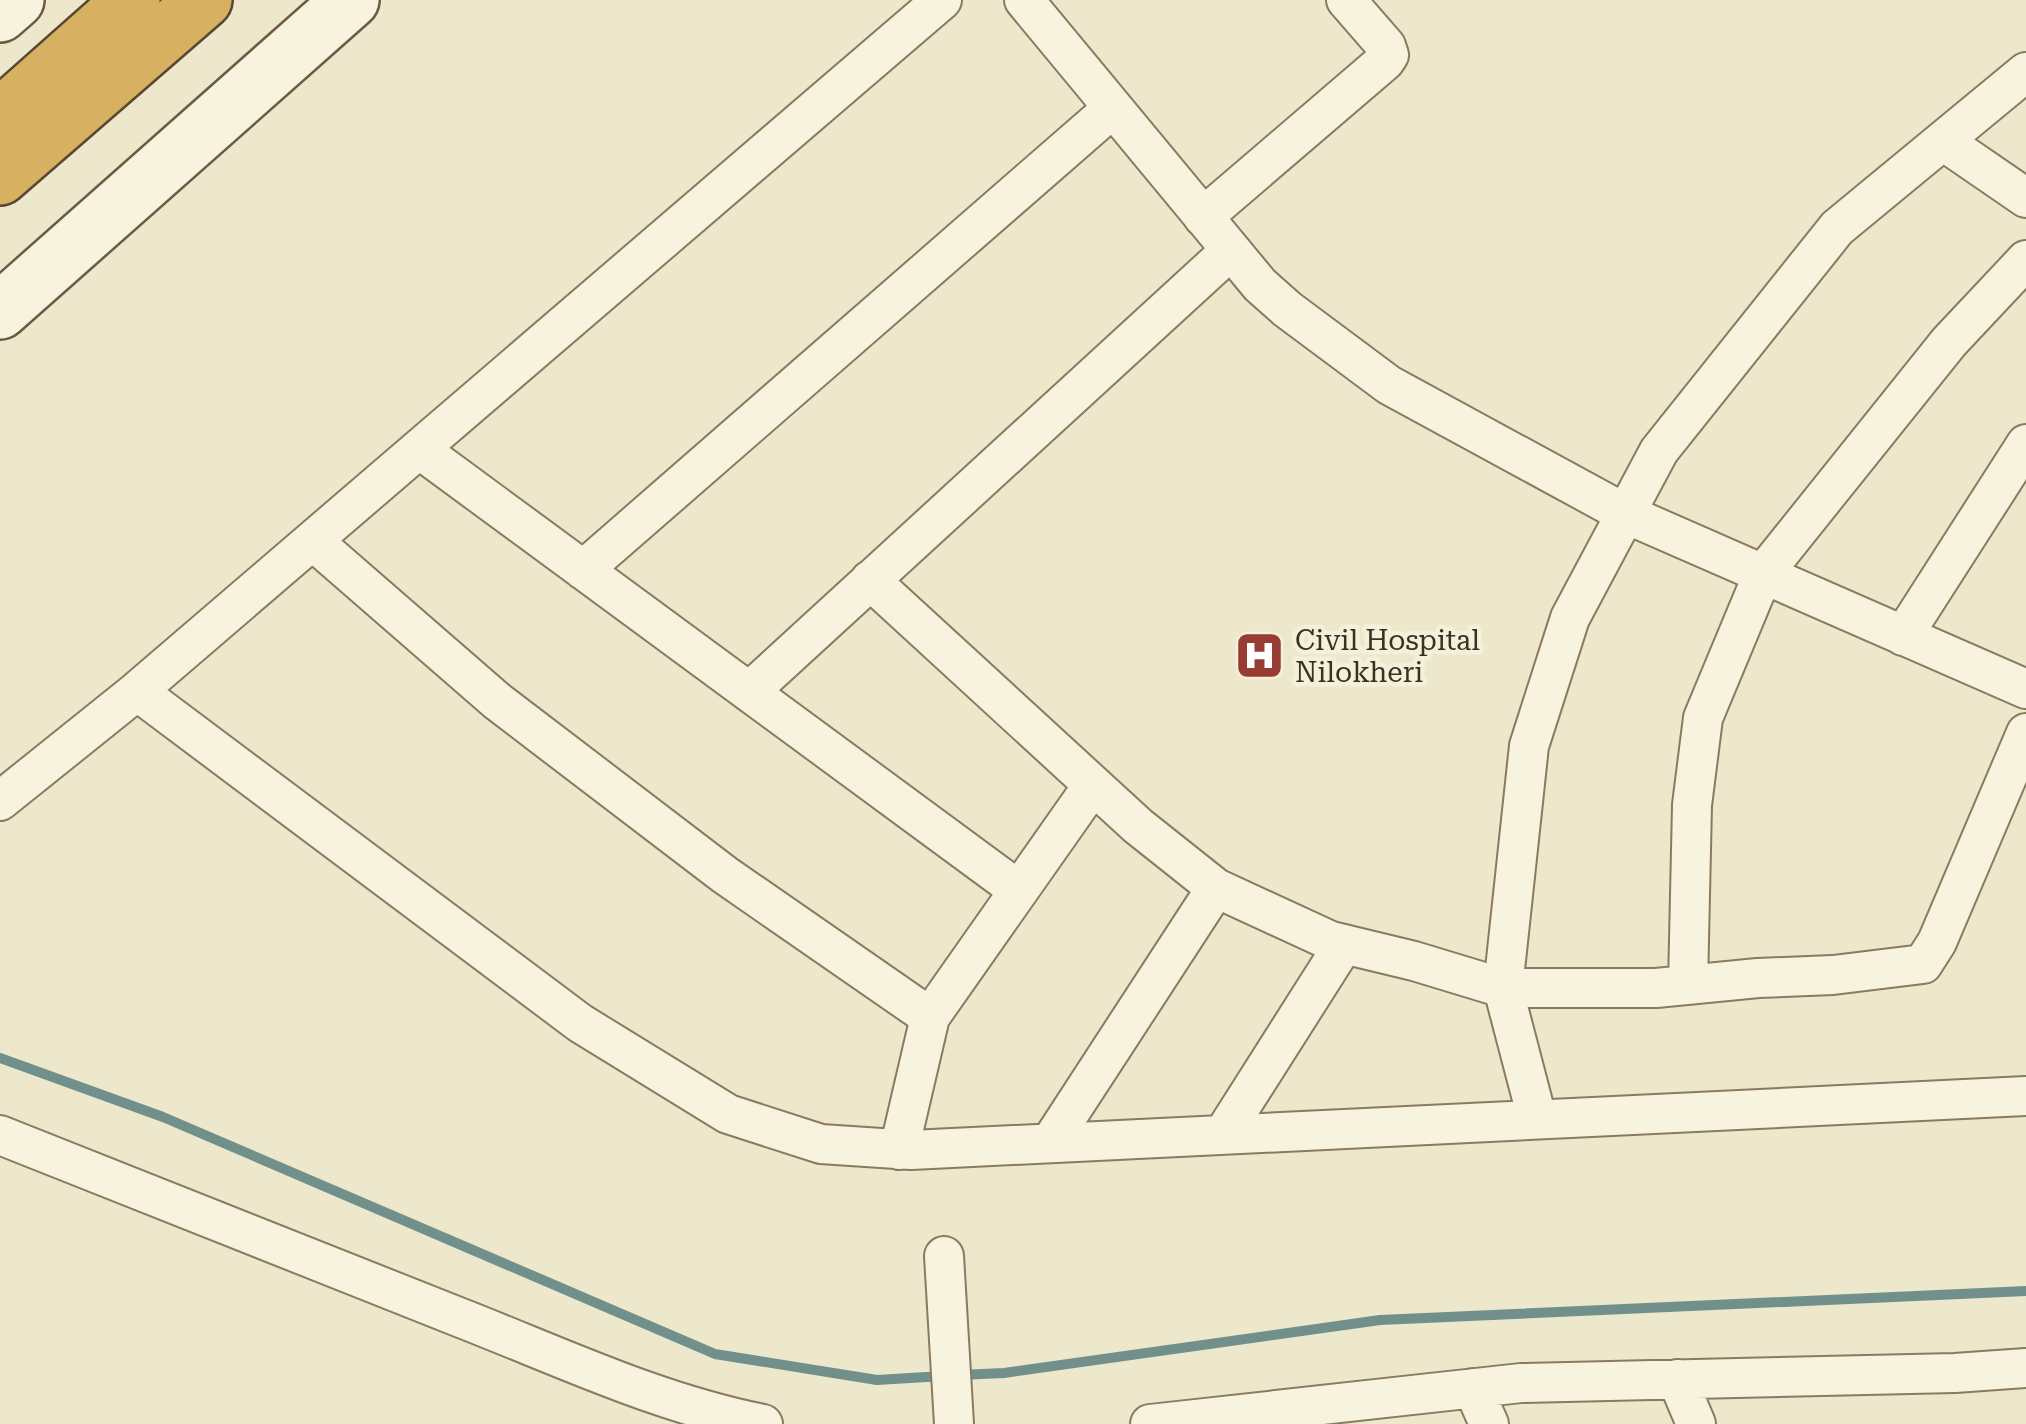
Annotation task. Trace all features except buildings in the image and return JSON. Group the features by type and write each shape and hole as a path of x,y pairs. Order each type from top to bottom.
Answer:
{"highway":[{"path":"0,117 132,0"},
{"path":"0,177 204,0"}],"street":[{"path":"0,14 16,0"},
{"path":"0,311 351,0"},
{"path":"0,801 137,691 942,0"},
{"path":"1024,0 1260,285 1389,384 1626,514 2026,689"},
{"path":"1204,217 1389,55 1386,46 1346,0"},
{"path":"1537,1118 1503,988 1529,746 1570,618 1659,452 1837,228 2026,72"},
{"path":"584,570 1113,108"},
{"path":"1943,141 2026,198"},
{"path":"749,692 1231,250"},
{"path":"1688,985 1692,805 1702,718 1763,574 1949,342 2026,260"},
{"path":"1903,636 2026,444"},
{"path":"420,449 1017,889"},
{"path":"312,541 497,701 725,875 930,1016"},
{"path":"870,580 1138,826 1216,888 1344,944 1414,960 1503,988 1626,989 1833,975 1926,962 2026,733"},
{"path":"137,691 580,1023 728,1114 821,1144 899,1150 2026,1096"},
{"path":"899,1150 930,1016 1093,785"},
{"path":"1050,1143 1216,888"},
{"path":"1224,1133 1344,944"},
{"path":"0,1136 610,1380 730,1418 763,1424"},
{"path":"944,1256 954,1419"},
{"path":"1150,1424 1521,1383 2026,1368"},
{"path":"1677,1379 1696,1424"},
{"path":"1474,1388 1490,1424"}],"waterway":[{"path":"0,1058 163,1117 715,1354 877,1380 943,1376"},
{"path":"960,1375 1004,1373 1380,1320 2026,1291"}],"place":[{"name":"Civil Hospital Nilokheri","path":"1260,656"}]}
